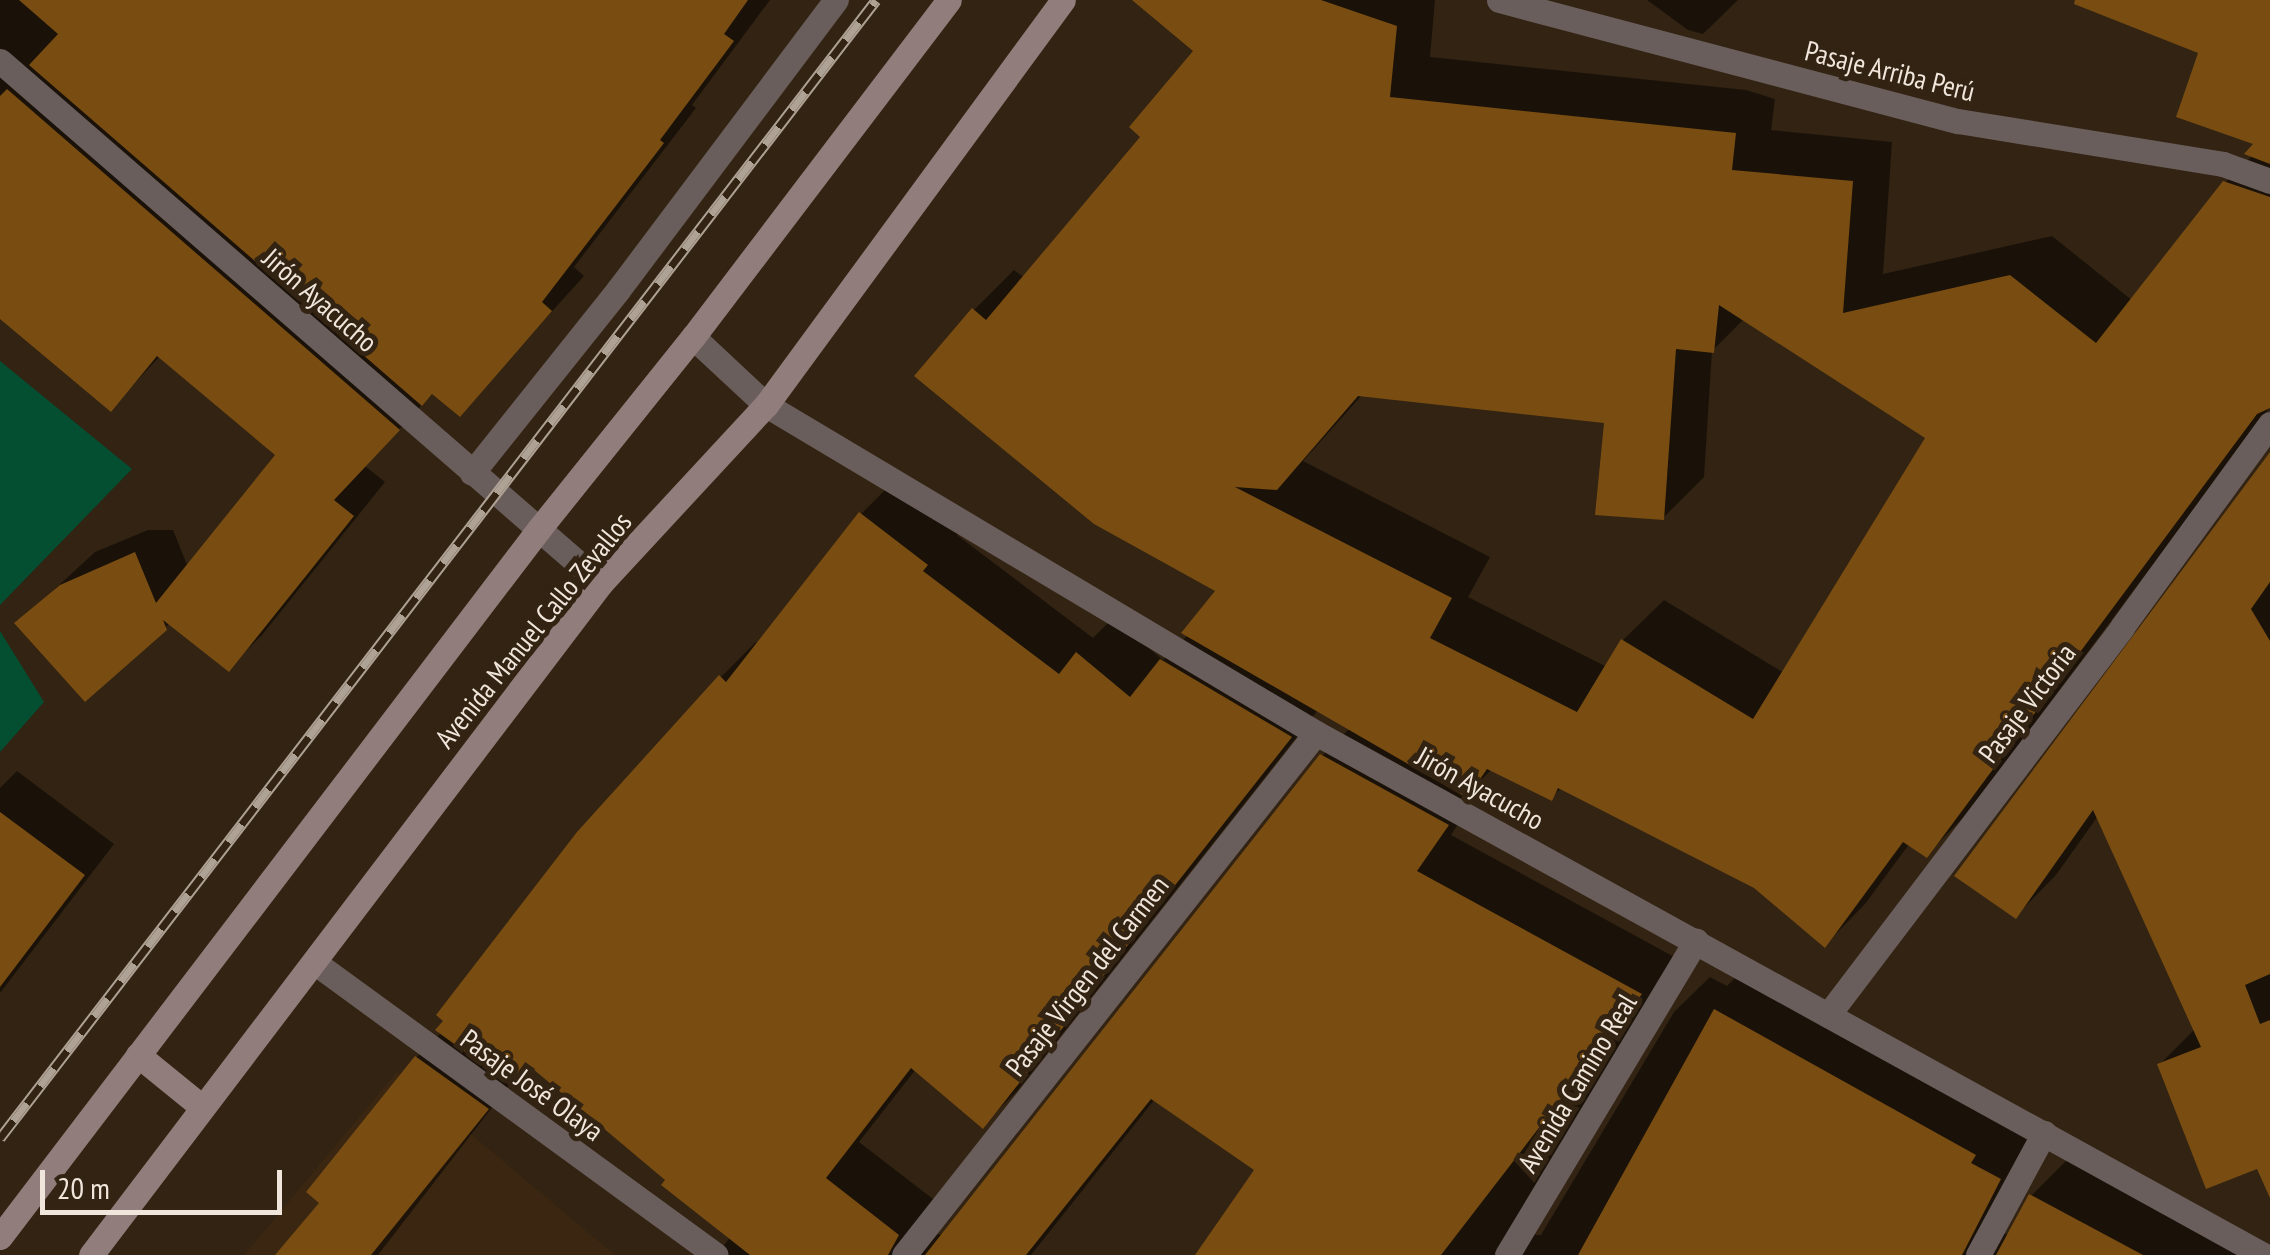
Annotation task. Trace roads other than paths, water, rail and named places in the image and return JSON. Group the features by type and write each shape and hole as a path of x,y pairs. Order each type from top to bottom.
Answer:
{"street":[{"path":"472,473 618,290 836,0"},
{"name":"Avenida Manuel Callo Zevallos","path":"0,1237 538,529 693,337 949,0"},
{"name":"Avenida Manuel Callo Zevallos","path":"90,1255 601,583 766,405 1063,0"},
{"name":"Pasaje Arriba Perú","path":"1499,0 1958,121 2223,164 2270,181"},
{"name":"Jirón Ayacucho","path":"0,61 601,583"},
{"name":"Jirón Ayacucho","path":"693,337 766,405 1316,734 2263,1255"},
{"name":"Pasaje Victoria","path":"1828,1015 2122,627 2270,424"},
{"name":"Pasaje Virgen del Carmen","path":"904,1255 1316,734"},
{"name":"Avenida Camino Real","path":"1508,1255 1696,940"},
{"name":"Pasaje José Olaya","path":"314,962 716,1255"},
{"path":"138,1055 202,1107"},
{"path":"1978,1255 2044,1134"}],"railway":[{"path":"0,1138 876,0"}]}
